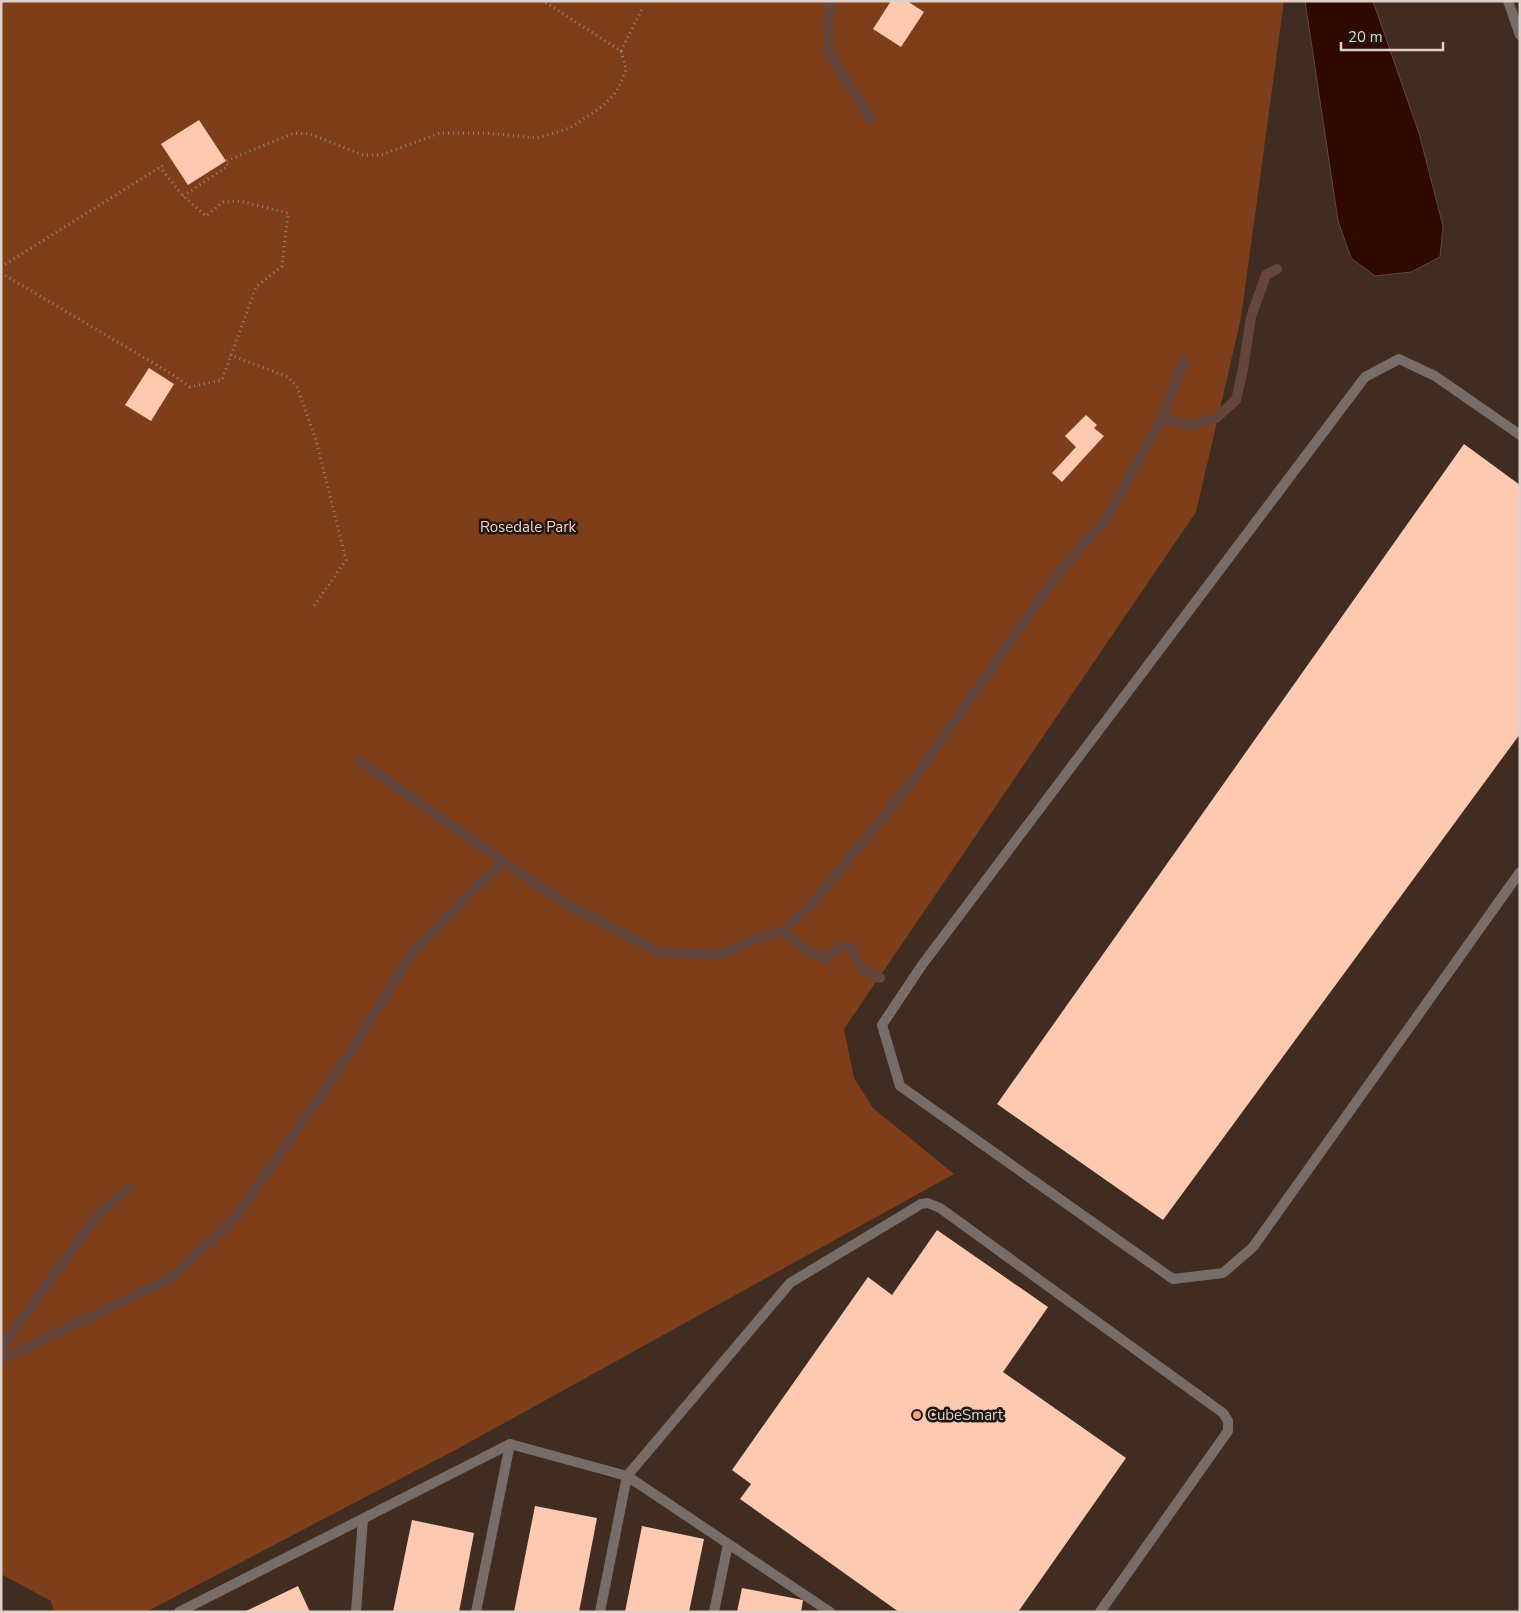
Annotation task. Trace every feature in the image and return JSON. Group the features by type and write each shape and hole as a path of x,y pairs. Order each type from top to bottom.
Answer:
{"lane":[{"path":"1508,1 1520,35"},
{"path":"1520,435 1436,376 1399,359 1365,377 922,965 882,1025 900,1086 1173,1279 1223,1273 1253,1247 1520,872"},
{"path":"600,1612 627,1476 790,1283 921,1204 928,1203 948,1214 1215,1407 1223,1413 1228,1421 1228,1431 1100,1612"},
{"path":"476,1612 510,1444"},
{"path":"179,1612 510,1444 627,1476 830,1612"},
{"path":"356,1612 363,1519"},
{"path":"714,1612 728,1544"}],"path":[{"path":"543,1 622,51"},
{"path":"183,196 228,166 226,161 294,133 310,134 363,155 381,155 440,133 486,133 537,138 570,128 603,106 617,91 626,70 622,51 643,7"},
{"path":"1,267 165,164"},
{"path":"1,273 170,373 190,387 222,380 256,287 282,266 288,214 240,201 223,202 206,216 183,196 160,167"},
{"path":"230,355 288,377 297,387 316,440 346,560 312,609"}],"green space":[{"name":"Rosedale Park","path":"1,1 1284,1 1241,318 1196,512 844,1029 854,1078 873,1108 954,1174 461,1447 146,1612 54,1612 51,1601 1,1574"}],"shaded area":[{"path":"1305,1 1373,1 1419,133 1443,226 1440,257 1411,272 1375,276 1351,258 1338,221"}],"building":[{"path":"891,1 907,1 924,12 901,47 873,29"},
{"path":"199,120 226,161 188,185 161,144"},
{"path":"149,368 174,384 151,421 125,405"},
{"path":"1086,415 1097,425 1094,428 1104,436 1062,482 1052,473 1076,447 1065,436"},
{"path":"1464,444 1520,485 1520,734 1163,1220 997,1104"},
{"name":"CubeSmart","path":"937,1230 1048,1307 1003,1372 1126,1458 1018,1612 899,1612 740,1499 751,1484 732,1470 868,1277 892,1295"},
{"path":"535,1506 597,1518 579,1612 514,1612"},
{"path":"412,1520 474,1533 459,1612 393,1612"},
{"path":"642,1526 704,1539 689,1612 625,1612"},
{"path":"298,1586 310,1612 244,1612"},
{"path":"742,1588 803,1600 801,1612 737,1612"}],"waterway":[{"path":"831,1 828,25 830,55 871,119"},
{"path":"1162,419 1191,425 1216,418 1236,400 1251,317 1266,275 1277,269"},
{"path":"361,762 559,900 659,952 719,955 752,940 783,931 814,902 916,776 1062,568 1105,521 1162,419 1184,361"},
{"path":"1,1358 12,1355 172,1277 236,1217 339,1069 413,952 470,893 504,862"},
{"path":"783,931 807,951 826,959 842,945 852,949 862,969 880,978"},
{"path":"1,1348 96,1217 128,1189"}],"place":[{"name":"CubeSmart","path":"917,1415"}]}
